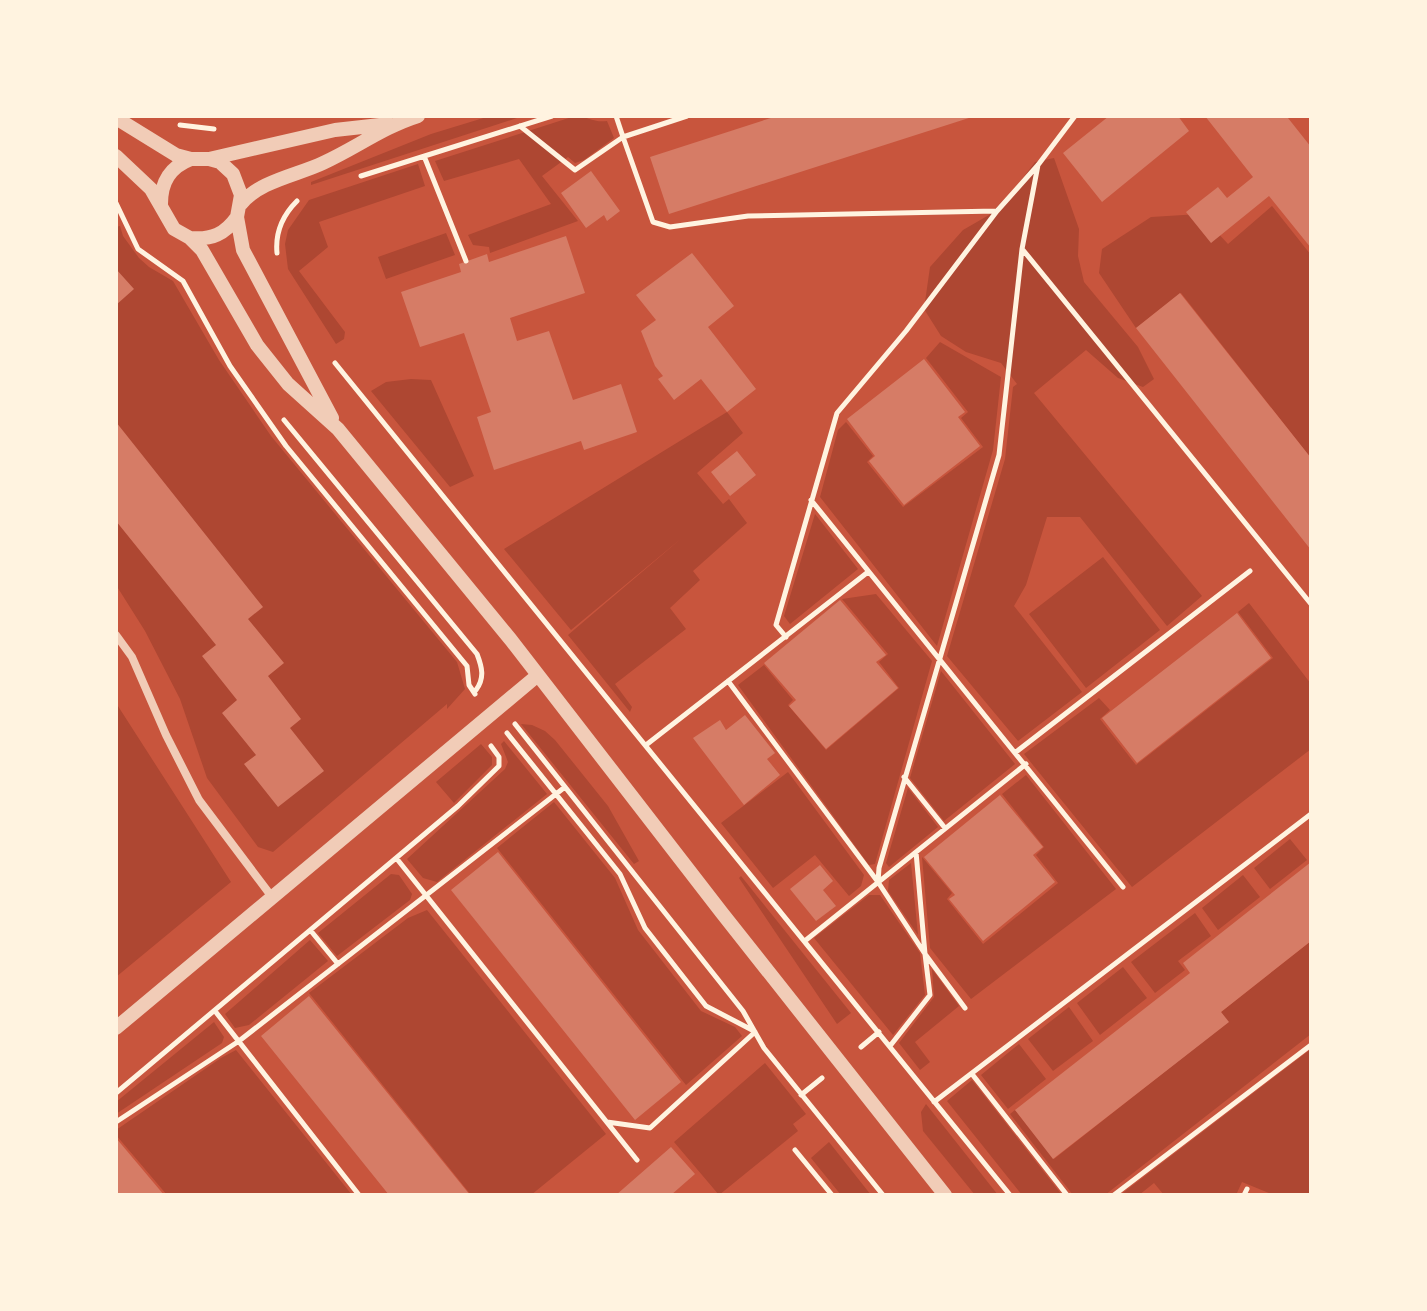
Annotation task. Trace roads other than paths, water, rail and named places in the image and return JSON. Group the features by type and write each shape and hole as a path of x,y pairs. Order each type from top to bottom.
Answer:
{"street":[{"path":"116,118 163,148 191,159 209,159 326,131 393,124 418,116"},
{"path":"190,238 205,239 218,235 229,227 255,191 326,162 393,124"},
{"path":"116,156 151,189 168,222 190,238 213,266 257,345 288,384 338,429 538,675 945,1195"},
{"path":"161,205 161,192 171,171 191,159"},
{"path":"209,159 220,162 233,174 241,195 239,210 243,250 338,429"},
{"path":"116,635 132,657 199,800 272,897"},
{"path":"116,1028 538,675"}]}
